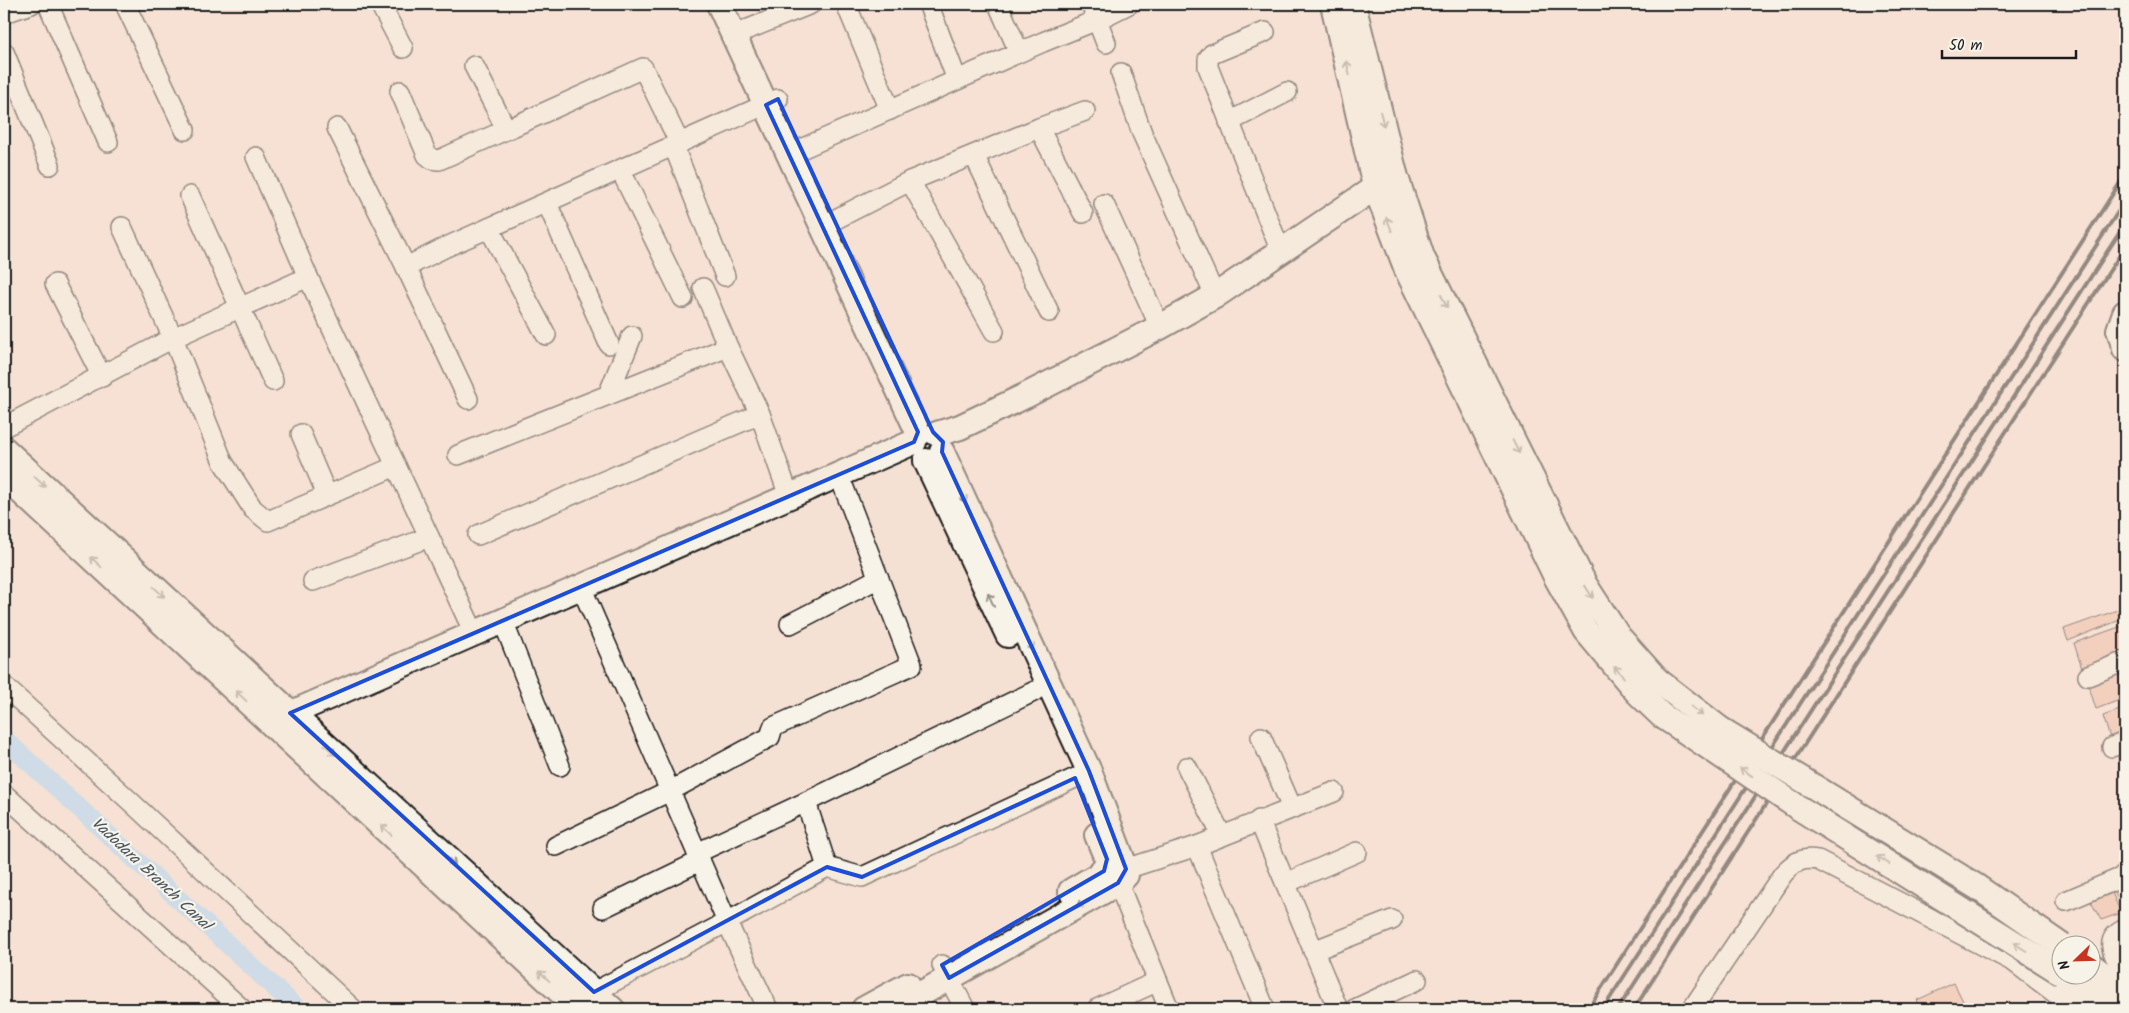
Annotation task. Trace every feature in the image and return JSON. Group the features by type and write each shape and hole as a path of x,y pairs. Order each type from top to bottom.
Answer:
{"street":[{"path":"4,13 31,4"},
{"path":"48,4 108,142"},
{"path":"125,4 185,130"},
{"path":"380,4 403,48"},
{"path":"719,4 772,102 801,149 834,220 1035,692 1075,778 1107,859 1107,865 1116,874"},
{"path":"734,4 746,30 772,102 929,445 1089,771 1116,874 1156,982 1169,1009"},
{"path":"746,30 810,4"},
{"path":"846,4 890,110"},
{"path":"998,4 1019,52"},
{"path":"801,149 1019,52 1094,12 1129,4"},
{"path":"1333,4 1375,186 1585,585 1618,636 1657,680 1720,729 1977,887 2052,939"},
{"path":"1353,4 1396,174 1415,264 1552,568 1582,623 1611,663 1661,715 1796,806 2052,967"},
{"path":"929,6 957,80"},
{"path":"1094,12 1106,43"},
{"path":"1264,32 1212,54 1208,59 1208,67 1281,252"},
{"path":"4,52 50,166"},
{"path":"474,66 506,129"},
{"path":"400,90 427,155 432,159 439,160 643,68 677,145 725,276"},
{"path":"1121,73 1142,133 1215,296"},
{"path":"1229,122 1287,92"},
{"path":"406,267 444,248 621,171 772,102"},
{"path":"834,220 910,181 1085,111"},
{"path":"337,128 406,267 468,399"},
{"path":"1040,128 1083,213"},
{"path":"974,155 1050,312"},
{"path":"256,157 308,277 474,633"},
{"path":"621,171 683,298"},
{"path":"285,722 474,633 505,626 586,598 844,488 929,445 960,427 1160,327 1215,296 1375,186 1396,174"},
{"path":"910,181 994,331"},
{"path":"190,196 273,381"},
{"path":"547,203 610,344"},
{"path":"1104,204 1160,327"},
{"path":"122,227 173,338 223,462 253,509 268,521 396,466"},
{"path":"489,228 546,335"},
{"path":"4,427 173,338 240,306 308,277"},
{"path":"55,284 102,377"},
{"path":"703,288 728,347 760,414 789,496"},
{"path":"2125,313 2119,330 2125,349"},
{"path":"608,395 632,336"},
{"path":"458,455 728,347"},
{"path":"478,535 760,414"},
{"path":"301,434 327,495"},
{"path":"285,722 505,626 789,496 929,445"},
{"path":"4,449 285,722 583,1003 612,1009"},
{"path":"4,476 285,722"},
{"path":"556,846 670,791 770,737 773,727 912,665 844,488"},
{"path":"313,581 429,537"},
{"path":"790,624 879,578"},
{"path":"586,598 727,922 768,1009"},
{"path":"505,626 560,766"},
{"path":"2088,676 2125,661"},
{"path":"4,686 132,802 353,1009"},
{"path":"603,908 806,802 1035,692"},
{"path":"1261,737 1292,808"},
{"path":"1188,767 1222,836"},
{"path":"583,1003 827,866 862,877 1075,778"},
{"path":"894,1009 946,972 1116,874 1197,846 1334,792"},
{"path":"4,794 242,1009"},
{"path":"806,802 827,866"},
{"path":"1259,820 1338,1009"},
{"path":"1197,846 1265,1009"},
{"path":"1286,883 1356,852"},
{"path":"1692,1009 1783,874 1799,860 1809,858 1818,860 2014,962 2076,1009"},
{"path":"2066,901 2125,876"},
{"path":"1313,951 1392,920"},
{"path":"2125,929 2114,936 2111,942 2125,974"},
{"path":"864,1009 946,972"},
{"path":"946,972 965,1009"},
{"path":"2102,974 2125,991"},
{"path":"1356,1009 1417,980"},
{"path":"1097,1009 1156,982"},
{"path":"2080,986 2112,1009"}],"highlighted area":[{"path":"778,99 933,432 943,442 942,452 1089,771 1126,869 1118,883 949,978 942,965 1104,871 1107,859 1075,778 862,877 827,867 594,992 290,713 914,442 918,432 766,105"}],"building":[{"path":"2123,608 2125,618 2068,641 2064,629"},
{"path":"2125,625 2125,652 2082,669 2074,643"},
{"path":"2125,671 2125,698 2096,709 2088,684"},
{"path":"2125,708 2125,736 2111,741 2103,716"},
{"path":"2125,756 2125,780 2118,758"},
{"path":"2125,885 2125,908 2123,909 2113,890"},
{"path":"2112,893 2121,913 2101,920 2091,902"},
{"path":"1954,983 1967,1009 1921,1009 1917,1000"}],"waterway":[{"name":"Vadodara Branch Canal","path":"4,739 298,1009"}],"railway":[{"path":"1588,1009 2125,175"},
{"path":"1603,1009 2125,201"},
{"path":"1618,1009 2125,224"},
{"path":"1634,1009 2125,247"}]}
